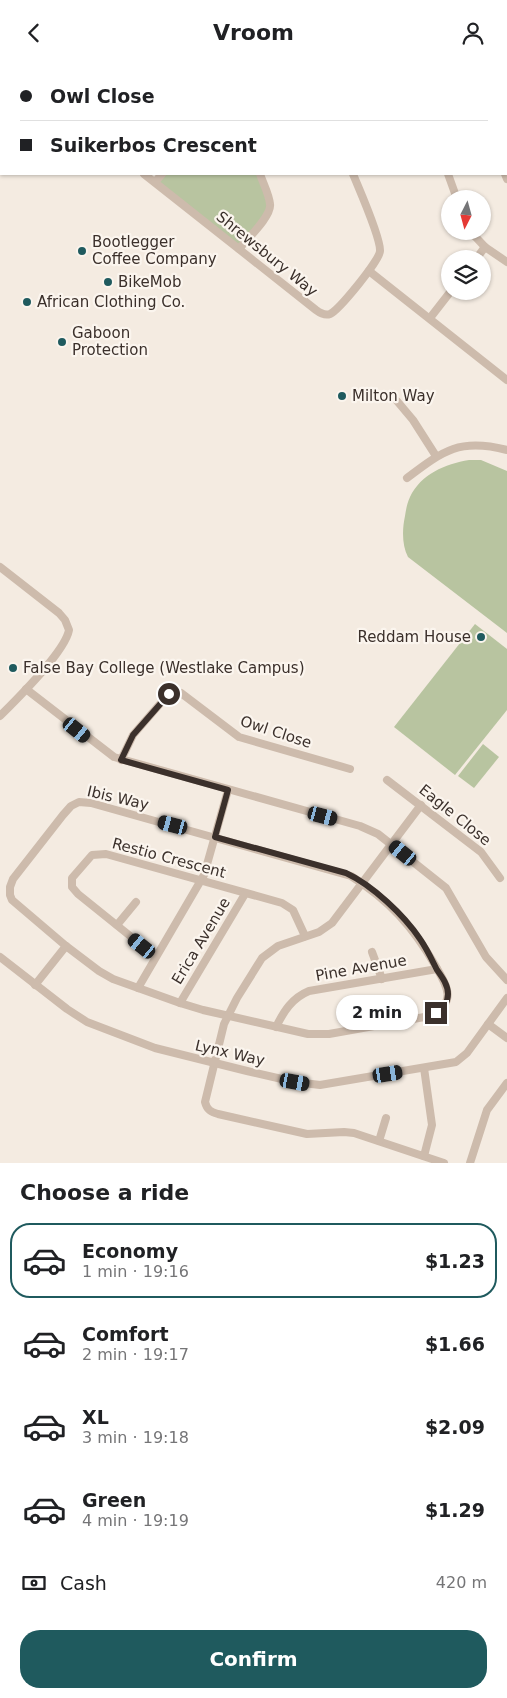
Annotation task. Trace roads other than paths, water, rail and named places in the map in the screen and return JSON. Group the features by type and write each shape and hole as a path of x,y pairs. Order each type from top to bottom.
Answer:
{"street":[{"name":"Shrewsbury Way","path":"145,175 316,311 325,314 336,310 378,258 380,246 353,175"},
{"path":"155,182 161,175"},
{"path":"239,249 266,217 270,209 270,203 260,175"},
{"path":"448,175 454,190"},
{"path":"478,240 485,247 507,262"},
{"path":"369,271 507,380"},
{"path":"430,318 444,300"},
{"path":"397,401 413,420 436,456"},
{"path":"407,478 436,456 451,449 472,445 485,445 507,450"},
{"path":"0,567 59,613 65,620 69,630 63,645 26,689 0,716"},
{"path":"26,689 106,753 121,760 360,826 378,834 446,889 486,957 507,980"},
{"name":"Owl Close","path":"121,760 133,735 166,697 172,691 175,691 192,700 222,726 239,737 350,769"},
{"name":"Eagle Close","path":"387,781 481,852 500,878"},
{"path":"138,987 201,881 228,790"},
{"name":"Ibis Way","path":"79,802 91,803 346,873 364,883 412,928 421,940 447,987 446,1001 442,1008 430,1016 319,1035 228,1016 180,1003 107,976 66,946 16,904 10,895 13,879 74,804 79,802"},
{"path":"421,805 332,923 319,932 278,946 262,958 237,998 224,1024 205,1102 206,1107 214,1113 307,1134 344,1131 354,1133 444,1163"},
{"name":"Restio Crescent","path":"155,956 78,894 72,887 72,878 92,855 106,854 289,906 296,914 305,936"},
{"name":"Erica Avenue","path":"180,1003 245,893"},
{"path":"117,925 136,902"},
{"path":"35,985 66,946"},
{"path":"372,952 382,979"},
{"name":"Lynx Way","path":"0,957 87,1022 155,1048 309,1085 424,1069 449,1064 461,1059 507,998"},
{"name":"Pine Avenue","path":"276,1027 290,1003 301,995 317,989 437,969"},
{"path":"488,1024 507,1038"},
{"path":"424,1069 432,1125 424,1156"},
{"path":"470,1163 487,1110 507,1083"},
{"path":"379,1141 386,1118"}],"place":[{"name":"Bootlegger Coffee Company","path":"82,251"},
{"name":"BikeMob","path":"108,282"},
{"name":"African Clothing Co.","path":"27,302"},
{"name":"Gaboon Protection","path":"62,342"},
{"name":"Milton Way","path":"342,396"},
{"name":"Reddam House","path":"481,637"},
{"name":"False Bay College (Westlake Campus)","path":"13,668"}]}
